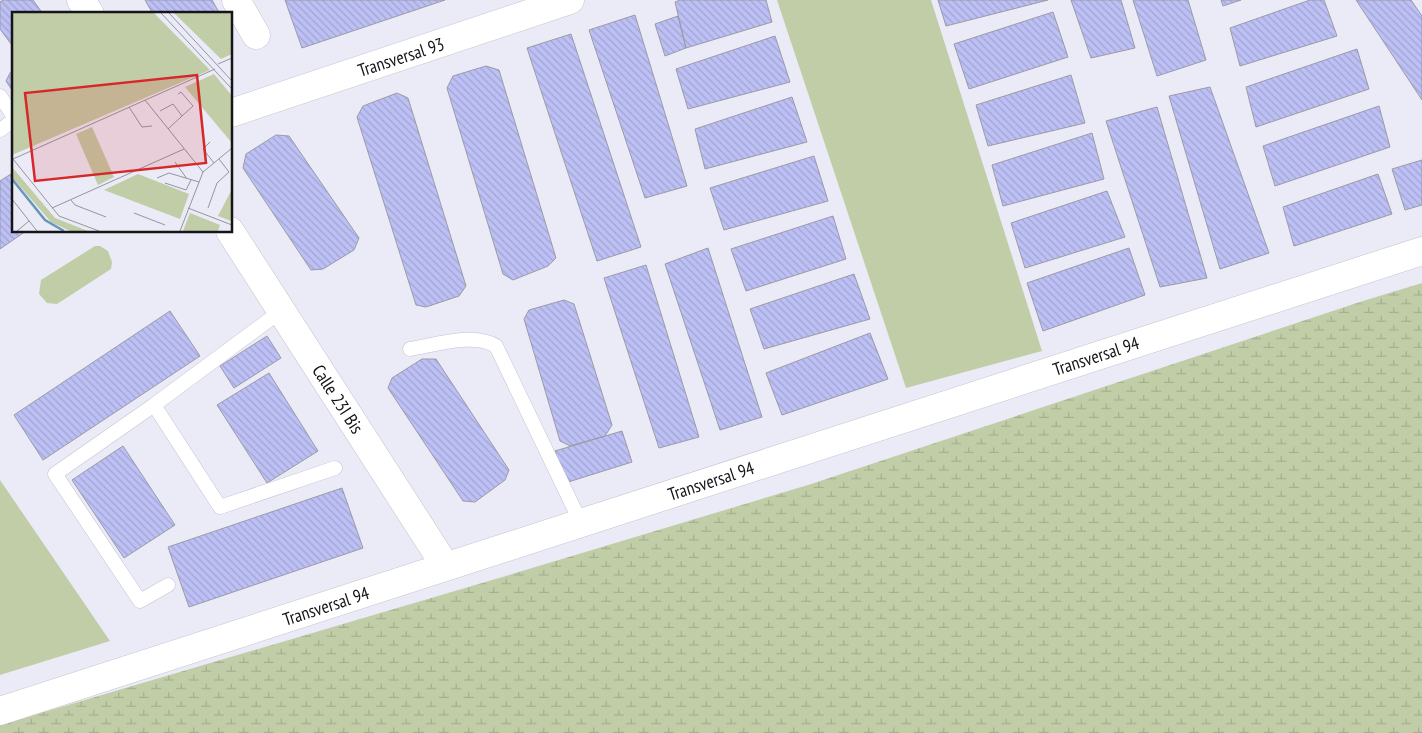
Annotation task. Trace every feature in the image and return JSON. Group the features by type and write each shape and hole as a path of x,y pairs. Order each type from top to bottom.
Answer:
{"street":[{"path":"81,0 89,12"},
{"path":"236,0 256,35"},
{"name":"Transversal 93","path":"232,113 570,0"},
{"name":"Calle 23I Bis","path":"231,232 446,567"},
{"name":"Transversal 94","path":"0,710 1422,251"}],"lane":[{"path":"0,96 12,115"},
{"path":"0,130 12,120"},
{"path":"168,586 140,601 55,474 154,405 281,311"},
{"path":"410,349 472,339 490,341 496,346 581,523"},
{"path":"154,405 220,507 335,468"}],"green space":[{"path":"777,0 931,0 1042,351 906,388"},
{"path":"95,246 100,246 108,251 112,262 111,269 57,304 47,303 39,294 41,280"},
{"path":"1422,283 1422,733 0,733 0,725 808,485"},
{"path":"0,480 110,641 0,675"}],"building":[{"path":"3,0 33,0 42,12 12,12 12,45 0,29 0,2"},
{"path":"145,0 212,0 219,12 152,12"},
{"path":"285,0 445,0 302,48"},
{"path":"680,0 766,0 772,22 686,48 675,2"},
{"path":"938,0 1048,0 946,26"},
{"path":"1071,0 1121,0 1135,48 1091,58"},
{"path":"1133,0 1188,0 1206,60 1157,76"},
{"path":"1221,0 1241,0 1223,6"},
{"path":"1310,0 1324,0 1337,36 1240,66 1230,28"},
{"path":"1356,0 1411,0 1422,16 1422,100"},
{"path":"1053,12 1068,57 969,89 954,44"},
{"path":"635,15 687,186 645,198 589,30"},
{"path":"678,16 686,48 665,56 655,24"},
{"path":"571,34 641,247 597,261 527,48"},
{"path":"775,36 790,82 688,109 676,69"},
{"path":"1357,49 1369,89 1256,127 1246,87"},
{"path":"486,66 499,70 556,258 548,266 513,280 503,274 447,88 453,76"},
{"path":"12,72 12,90 6,81"},
{"path":"1071,75 1085,123 988,146 976,105"},
{"path":"1210,87 1269,253 1220,269 1169,96"},
{"path":"397,93 408,98 466,286 459,296 426,307 416,305 357,117 363,106"},
{"path":"792,97 807,142 705,169 695,129"},
{"path":"1379,106 1390,147 1275,186 1263,146"},
{"path":"1157,107 1207,278 1160,287 1106,121"},
{"path":"1092,133 1104,179 1003,206 992,165"},
{"path":"276,135 289,136 359,238 354,250 323,269 311,270 243,168 246,154"},
{"path":"814,156 828,201 724,230 710,188"},
{"path":"1422,160 1422,205 1405,210 1392,169"},
{"path":"12,173 12,232 25,232 0,249 0,181"},
{"path":"1378,174 1392,214 1294,246 1283,207"},
{"path":"1107,191 1125,237 1025,268 1011,223"},
{"path":"833,216 846,259 746,291 731,249"},
{"path":"708,248 762,417 720,430 665,264"},
{"path":"1129,248 1145,295 1043,331 1027,283"},
{"path":"646,265 699,437 659,448 604,278"},
{"path":"854,274 870,319 764,349 750,309"},
{"path":"564,300 574,304 612,425 605,436 570,446 560,441 524,319 529,310"},
{"path":"170,311 200,356 43,460 14,415"},
{"path":"870,333 888,379 782,415 766,373"},
{"path":"267,336 281,358 234,388 220,366"},
{"path":"422,359 436,359 509,470 505,480 475,502 463,501 388,388 392,378"},
{"path":"269,373 318,451 267,483 217,405"},
{"path":"622,431 632,462 565,483 555,451"},
{"path":"123,446 175,525 124,558 72,480"},
{"path":"342,488 363,548 189,607 168,547"}]}
